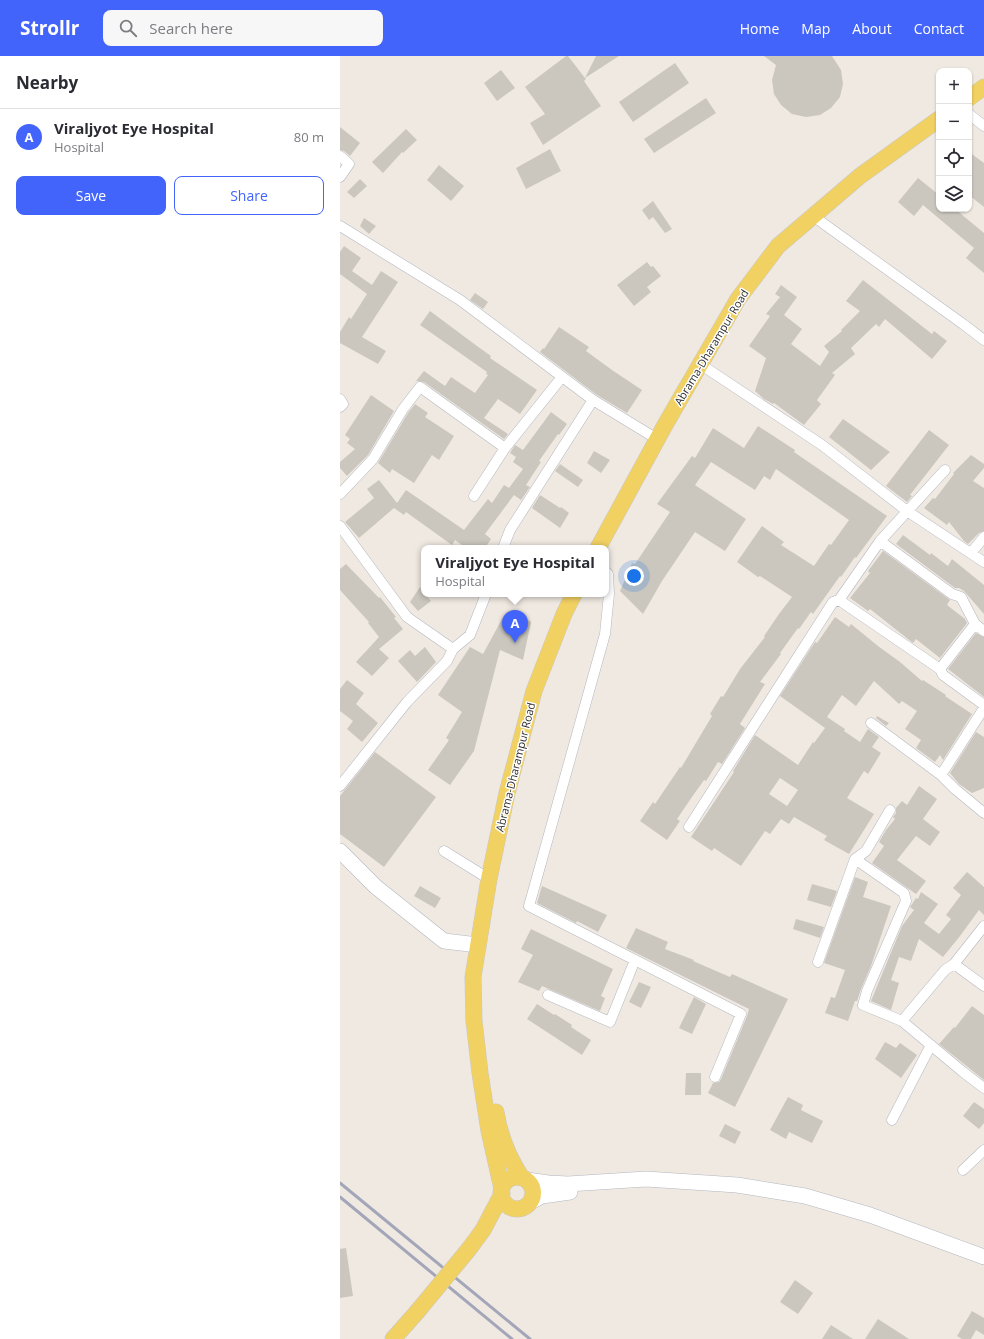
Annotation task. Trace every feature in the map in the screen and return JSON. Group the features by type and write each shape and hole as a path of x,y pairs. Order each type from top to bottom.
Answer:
{"main road":[{"path":"972,96 984,87"},
{"name":"Abrama-Dharampur Road","path":"600,545 657,439 738,298 778,246 860,176 936,121"},
{"name":"Abrama-Dharampur Road","path":"478,946 489,879 507,793 534,691 564,614 572,597"},
{"path":"478,946 485,1032 497,1120 512,1162 530,1184 533,1194 522,1206 504,1214 483,1230"},
{"path":"478,946 473,977 474,1021 489,1131 506,1203 522,1206"},
{"path":"394,1337 417,1312 483,1230 504,1184 512,1178 525,1179"}],"street":[{"path":"972,116 984,126"},
{"path":"340,156 349,164 340,177"},
{"path":"813,216 984,340"},
{"path":"340,226 460,300 593,400 657,439"},
{"path":"700,364 822,445 907,511 984,562"},
{"path":"474,496 505,448 562,377"},
{"path":"340,494 373,459 403,409 420,387 505,448"},
{"path":"340,399 343,404 340,407"},
{"path":"504,545 510,530 593,400"},
{"path":"689,827 833,602 838,600 880,540 945,470"},
{"path":"340,526 407,617 453,649"},
{"path":"971,553 984,537"},
{"path":"880,540 952,594 961,596 975,624 984,631"},
{"path":"340,786 407,702 447,660 453,649 470,635 485,597"},
{"path":"609,597 605,634 529,906 741,1014 715,1077"},
{"path":"838,600 940,669 944,675 984,705"},
{"path":"940,669 975,624"},
{"path":"941,775 984,708"},
{"path":"871,723 941,775 955,789 984,813"},
{"path":"818,962 855,859 866,850 890,810"},
{"path":"340,851 376,887 444,941 478,946"},
{"path":"444,851 489,879"},
{"path":"855,859 904,893 906,901 867,991 863,1005 902,1021 984,1088"},
{"path":"902,1021 945,970 954,964 984,926"},
{"path":"548,995 610,1022 635,960"},
{"path":"954,964 984,986"},
{"path":"892,1120 931,1045"},
{"path":"963,1170 984,1150"},
{"path":"525,1179 548,1183 568,1184 646,1179 737,1186 805,1196 870,1215 984,1257"},
{"path":"522,1206 542,1196 559,1192 705,1184"}],"building":[{"path":"568,56 586,79 584,81 601,106 543,145 530,123 545,114 525,87"},
{"path":"596,56 619,56 585,78"},
{"path":"764,56 832,56 841,70 843,84 840,97 831,108 820,115 806,117 792,114 781,105 774,94 772,80 776,65"},
{"path":"675,63 689,83 633,122 619,102"},
{"path":"501,70 515,88 497,101 484,83"},
{"path":"706,98 716,113 654,153 644,139"},
{"path":"340,127 360,143 350,156 344,151 340,150"},
{"path":"406,129 417,140 403,153 402,152 383,173 372,162"},
{"path":"550,149 561,171 526,189 516,168"},
{"path":"972,154 984,163 984,207 972,197"},
{"path":"439,165 464,186 451,201 427,180"},
{"path":"918,178 936,193 936,212 959,212 984,233 984,273 966,258 974,248 923,205 914,216 898,202"},
{"path":"360,179 367,186 354,198 347,192"},
{"path":"653,201 672,229 665,233 653,217 649,220 642,210"},
{"path":"364,218 376,226 369,234 360,226"},
{"path":"344,246 361,258 352,271 372,285 381,271 398,282 362,337 386,351 378,364 340,343 340,332 349,317 351,319 367,294 340,274 340,252"},
{"path":"647,262 651,267 653,266 661,276 647,287 651,292 634,306 617,285"},
{"path":"863,280 932,334 934,331 947,341 932,359 885,319 879,327 876,324 851,348 855,354 832,373 835,375 817,400 821,404 804,425 774,403 773,404 764,399 755,391 766,358 749,346 770,316 766,314 780,297 775,294 781,285 797,297 784,315 802,329 791,344 820,366 829,352 824,346 842,331 841,330 860,311 846,301"},
{"path":"475,293 488,302 483,309 470,300"},
{"path":"430,311 491,356 490,358 537,390 520,414 498,399 484,418 508,434 504,439 424,382 416,381 424,371 445,386 451,377 475,393 488,375 486,374 487,372 420,325"},
{"path":"559,327 589,347 586,351 642,390 627,413 597,395 540,352 543,348 544,349"},
{"path":"371,395 394,411 368,455 347,476 340,468 340,462 355,449 347,443 350,439 345,435"},
{"path":"415,404 428,413 425,417 454,436 439,460 432,455 414,483 392,469 390,473 378,463"},
{"path":"551,412 567,424 539,461 541,462 526,485 530,487 521,500 514,495 485,534 491,539 487,545 462,545 455,540 452,545 406,512 404,515 394,508 359,538 345,522 374,498 367,489 379,480 397,503 406,490 464,530 488,499 492,503 504,485 509,488 523,469 513,462 516,457 510,453 515,445 523,450"},
{"path":"843,419 890,452 871,470 829,437"},
{"path":"758,426 795,450 794,452 887,516 856,558 855,557 841,577 840,576 813,614 811,612 799,629 798,628 760,682 765,684 740,724 745,728 722,764 718,762 706,781 704,780 692,797 677,819 680,821 667,840 640,821 653,802 655,804 680,767 681,768 712,716 710,714 721,696 723,697 740,669 765,637 764,636 792,597 760,576 758,577 737,562 762,526 784,542 781,545 814,566 829,544 831,545 849,520 776,469 770,480 764,476 755,490 711,462 695,485 746,519 725,551 695,532 662,581 643,614 620,591 632,563 635,564 670,512 657,504 692,456 695,458 713,428 744,448"},
{"path":"929,430 949,445 910,495 912,496 907,502 886,486"},
{"path":"594,451 610,460 601,473 587,463"},
{"path":"971,455 984,464 984,468 973,481 984,488 984,531 979,533 968,544 949,522 947,525 924,508 933,498 935,499 954,474 953,473"},
{"path":"560,464 583,480 578,487 555,471"},
{"path":"540,495 569,513 560,528 532,508"},
{"path":"903,535 948,566 952,559 984,585 984,614 964,591 959,588 955,588 896,544"},
{"path":"883,551 950,600 947,605 965,619 967,623 940,658 916,639 913,643 870,609 868,611 850,598 870,573 868,571"},
{"path":"346,564 379,598 380,597 396,617 394,618 403,629 379,649 389,658 372,676 356,662 379,637 368,623 369,622 340,590 340,569"},
{"path":"420,587 421,597 428,597 431,601 418,611 410,602"},
{"path":"519,614 531,622 523,660 500,650 474,751 450,785 428,770 449,740 446,738 462,712 438,695 470,647 483,654 502,619 513,624"},
{"path":"835,617 849,627 851,624 922,681 923,680 946,695 945,696 972,714 943,760 940,755 935,762 916,748 921,740 905,729 917,711 902,701 899,704 874,681 856,706 842,695 827,717 845,729 844,731 860,742 868,729 879,737 872,747 881,753 868,774 864,771 847,798 874,814 849,854 824,840 827,836 794,817 789,824 781,819 770,834 765,831 741,866 714,848 712,851 691,837 734,772 733,771 755,735 798,765 813,742 814,743 825,728 780,696 815,642 817,643","holes":["780,778 798,790 787,806 769,794"]},
{"path":"976,633 984,637 984,697 948,669"},
{"path":"425,647 436,662 417,682 398,661 410,650 415,656"},
{"path":"347,680 364,693 356,704 378,723 362,742 347,729 353,721 340,711 340,689"},
{"path":"877,716 889,723 886,726 876,718"},
{"path":"976,732 984,737 984,788 972,793 959,784 950,773"},
{"path":"375,752 436,797 384,867 340,834 340,796"},
{"path":"919,786 937,799 923,819 940,832 930,846 916,836 897,860 926,881 916,894 872,863 884,846 879,842 895,819 893,817 896,813 896,808 902,801 907,805"},
{"path":"967,872 984,887 984,915 979,910 943,957 919,939 911,961 899,957 891,980 899,983 891,1010 871,1001 902,926 914,910 910,907 916,898 918,899 921,892 938,904 924,923 939,934 951,919 946,915 961,895 953,888"},
{"path":"855,877 868,882 863,897 891,906 871,966 857,1001 855,1001 848,1021 825,1013 831,997 835,998 845,970 824,963"},
{"path":"812,884 837,891 831,907 807,900"},
{"path":"420,886 441,898 435,908 414,896"},
{"path":"542,886 607,915 598,932 577,921 576,923 537,903"},
{"path":"796,919 824,927 820,938 793,929"},
{"path":"636,928 668,942 665,949 694,960 693,961 730,977 732,974 788,999 735,1107 708,1093 713,1083 719,1082 721,1079 749,1009 626,948"},
{"path":"531,929 613,969 601,996 605,998 600,1011 542,986 539,991 518,982 533,955 521,949"},
{"path":"639,982 651,987 641,1008 629,1002"},
{"path":"694,997 706,1004 692,1034 679,1028"},
{"path":"537,1004 572,1025 571,1027 591,1040 582,1055 527,1019"},
{"path":"972,1006 984,1015 984,1080 939,1044 954,1027 955,1028"},
{"path":"885,1042 896,1048 900,1043 917,1055 901,1078 875,1059"},
{"path":"686,1073 701,1073 701,1095 685,1095"},
{"path":"788,1097 803,1105 801,1110 823,1121 812,1143 789,1132 786,1139 770,1130"},
{"path":"974,1102 984,1109 984,1123 979,1129 963,1116"},
{"path":"725,1124 741,1132 735,1144 719,1136"},
{"path":"346,1248 353,1296 340,1298 340,1249"},
{"path":"795,1280 813,1293 798,1314 780,1302"},
{"path":"972,1311 984,1318 984,1335 976,1330 971,1339 962,1339 957,1336"},
{"path":"878,1319 909,1339 865,1339"},
{"path":"831,1325 853,1339 822,1339"}],"railway":[{"path":"340,1183 530,1339"},
{"path":"340,1197 512,1339"}],"place":[{"name":"Viraljyot Eye Hospital","path":"515,643"}]}
